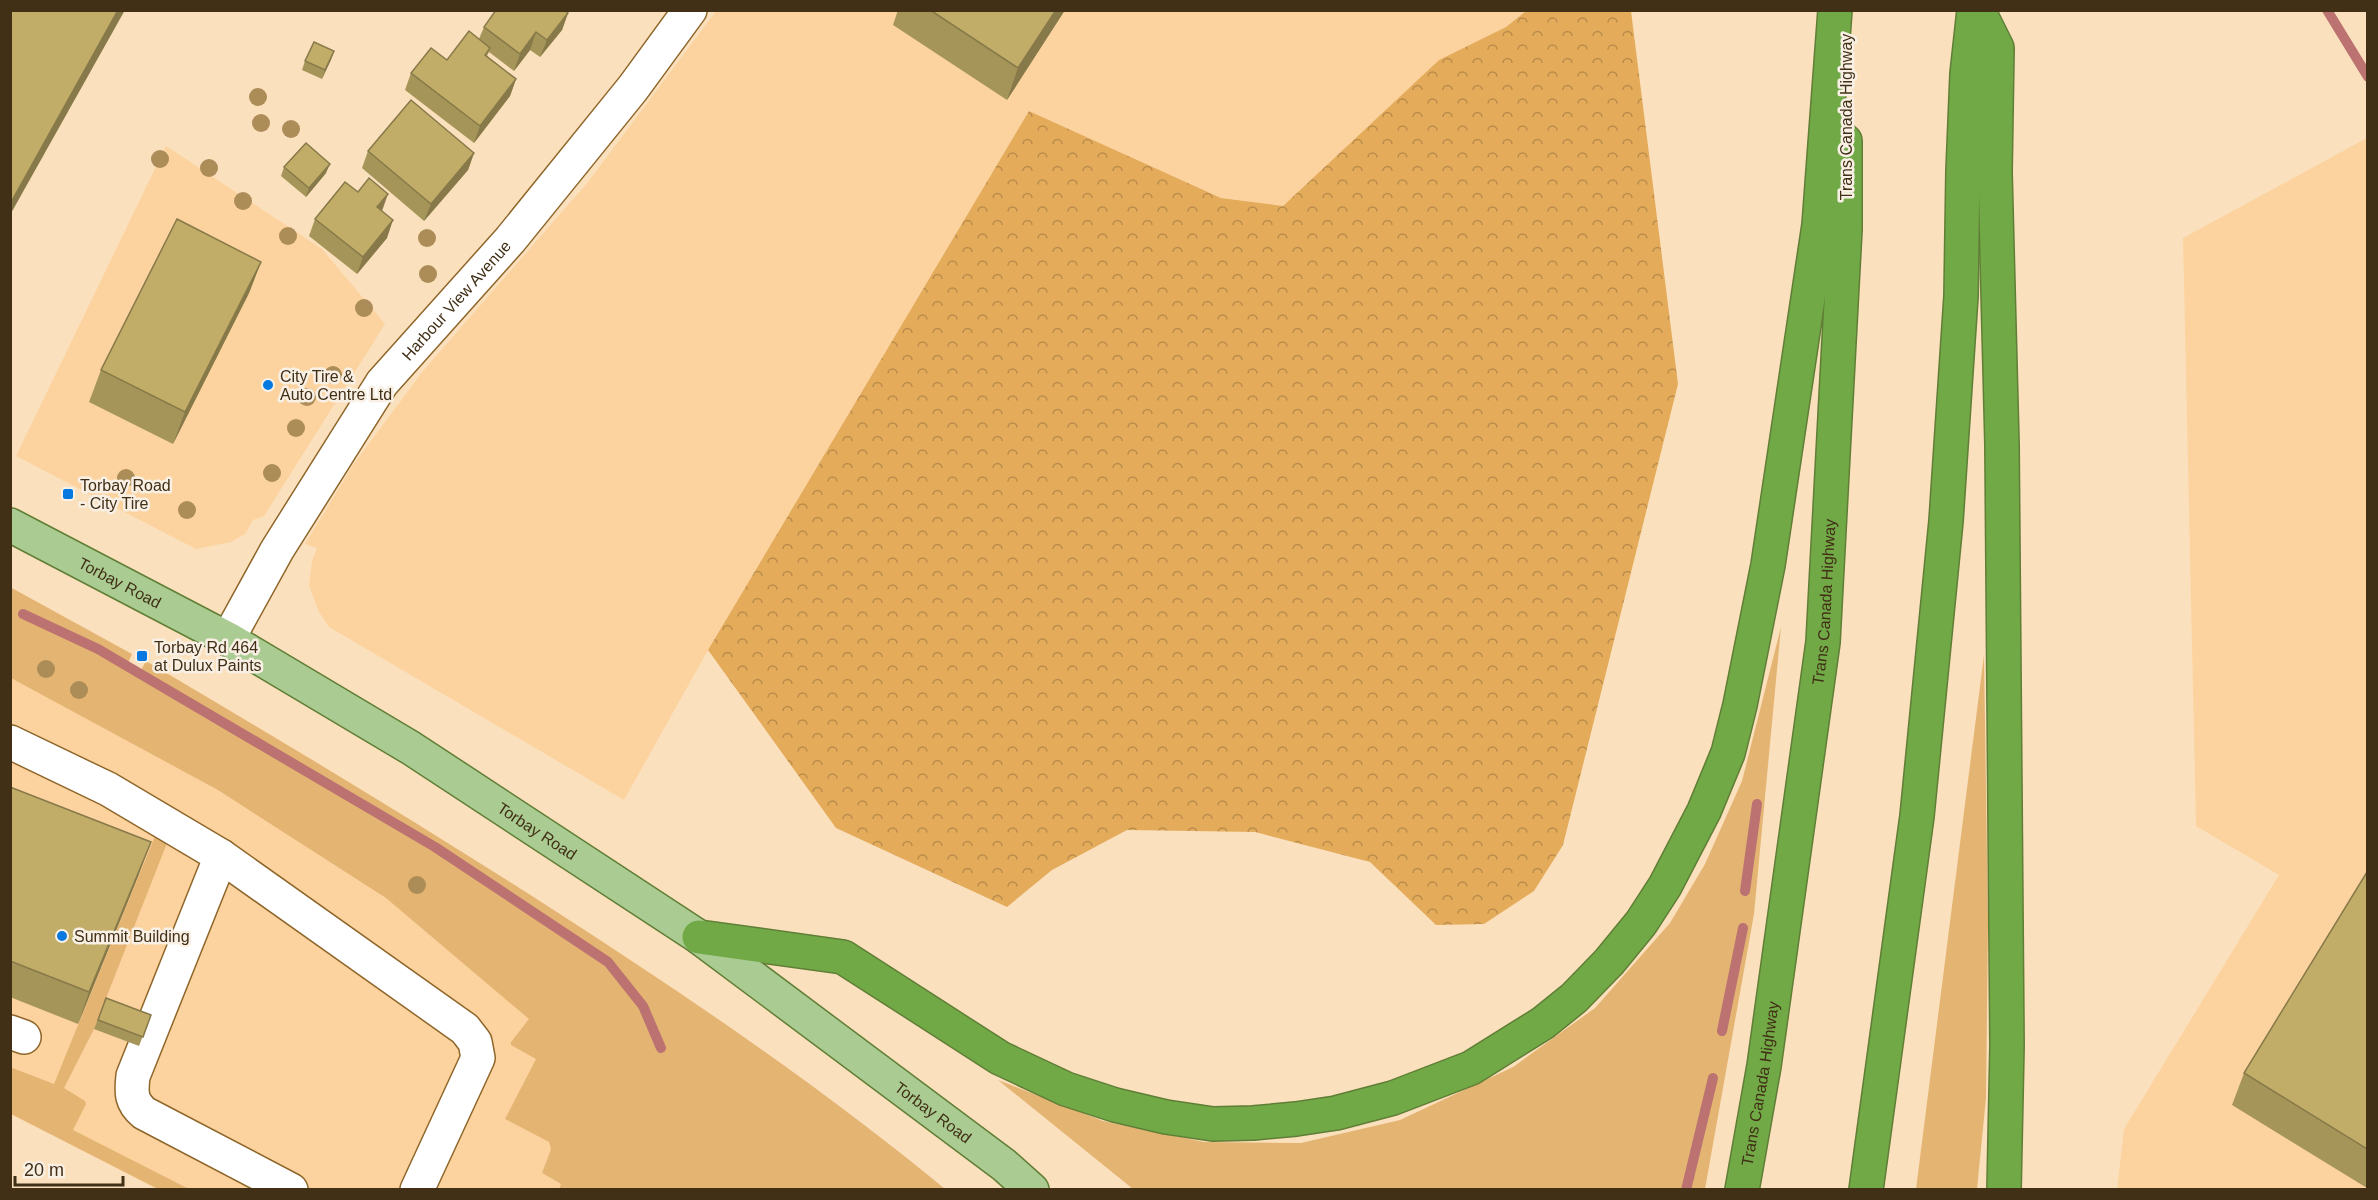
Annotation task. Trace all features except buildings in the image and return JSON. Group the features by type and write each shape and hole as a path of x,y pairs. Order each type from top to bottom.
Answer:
{"highway":[{"path":"699,938 843,957 1000,1058 1066,1089 1115,1105 1166,1117 1214,1124 1296,1119 1336,1113 1393,1098 1471,1068 1543,1023 1574,998 1609,962 1641,923 1665,886 1704,811 1728,753 1768,565 1819,225 1835,10"},
{"name":"Trans Canada Highway","path":"1742,1190 1764,1066 1823,642 1845,229 1847,10"},
{"path":"1866,1190 1917,816 1942,566 1961,296 1967,74 1976,10"},
{"path":"1976,10 1997,48 1995,172 2002,445 2007,1046 2004,1190"}],"main road":[{"name":"Torbay Road","path":"10,525 228,639 411,748 699,938 985,1151 1032,1190"}],"street":[{"name":"Harbour View Avenue","path":"228,639 277,550 382,383 510,240 633,88 690,10"},
{"path":"10,742 108,789 222,856 465,1029 475,1042 478,1058 417,1190"},
{"path":"222,856 133,1076 131,1093 134,1104 144,1113 291,1190"}],"shaded area":[{"path":"716,11 1526,11 1506,27 1439,60 1283,206 1221,198 1029,111 708,650 624,800 329,627 318,610 309,585 312,561 317,548 305,544 353,465 423,371 588,182"},
{"path":"2367,138 2367,1189 2117,1190 2124,1129 2279,875 2196,826 2183,238"},
{"path":"166,146 322,249 385,324 264,516 253,520 245,534 231,542 196,549 16,456"},
{"path":"10,587 132,654 128,663 141,670 146,661 197,691 549,907 752,1042 850,1114 945,1189 559,1189 561,1184 542,1173 551,1149 549,1142 505,1119 536,1059 511,1045 529,1019 386,898 218,790 11,678"},
{"path":"10,623 400,855 536,1027 551,1149 542,1173 561,1184 559,1189 157,1189 11,1114"},
{"path":"1781,627 1754,914 1705,1189 1133,1189 998,1080 1103,1121 1204,1142 1301,1143 1400,1120 1513,1067 1595,1008 1670,923 1705,864 1742,781"},
{"path":"1984,655 1988,923 1986,1098 1977,1189 1916,1189"},
{"path":"155,836 166,840 167,843 94,1029 64,1088 85,1101 86,1104 73,1130 189,1189 158,1189 11,1114 10,1067 54,1084"}],"green space":[{"path":"1526,11 1631,11 1678,384 1563,845 1534,891 1484,924 1436,925 1370,862 1255,832 1127,830 1052,870 1007,907 836,828 708,650 1029,111 1221,198 1283,206 1439,60 1506,27"}],"waterway":[{"path":"2327,10 2368,77"},
{"path":"23,614 98,649 435,847 608,962 643,1006 661,1048"},
{"path":"1745,891 1757,804"},
{"path":"1722,1031 1743,928"},
{"path":"1686,1190 1713,1078"}],"place":[{"name":"City Tire & Auto Centre Ltd","path":"268,385"},
{"name":"Torbay Road - City Tire","path":"68,494"},
{"name":"Torbay Rd 464 at Dulux Paints","path":"142,656"},
{"name":"Summit Building","path":"62,936"}]}
